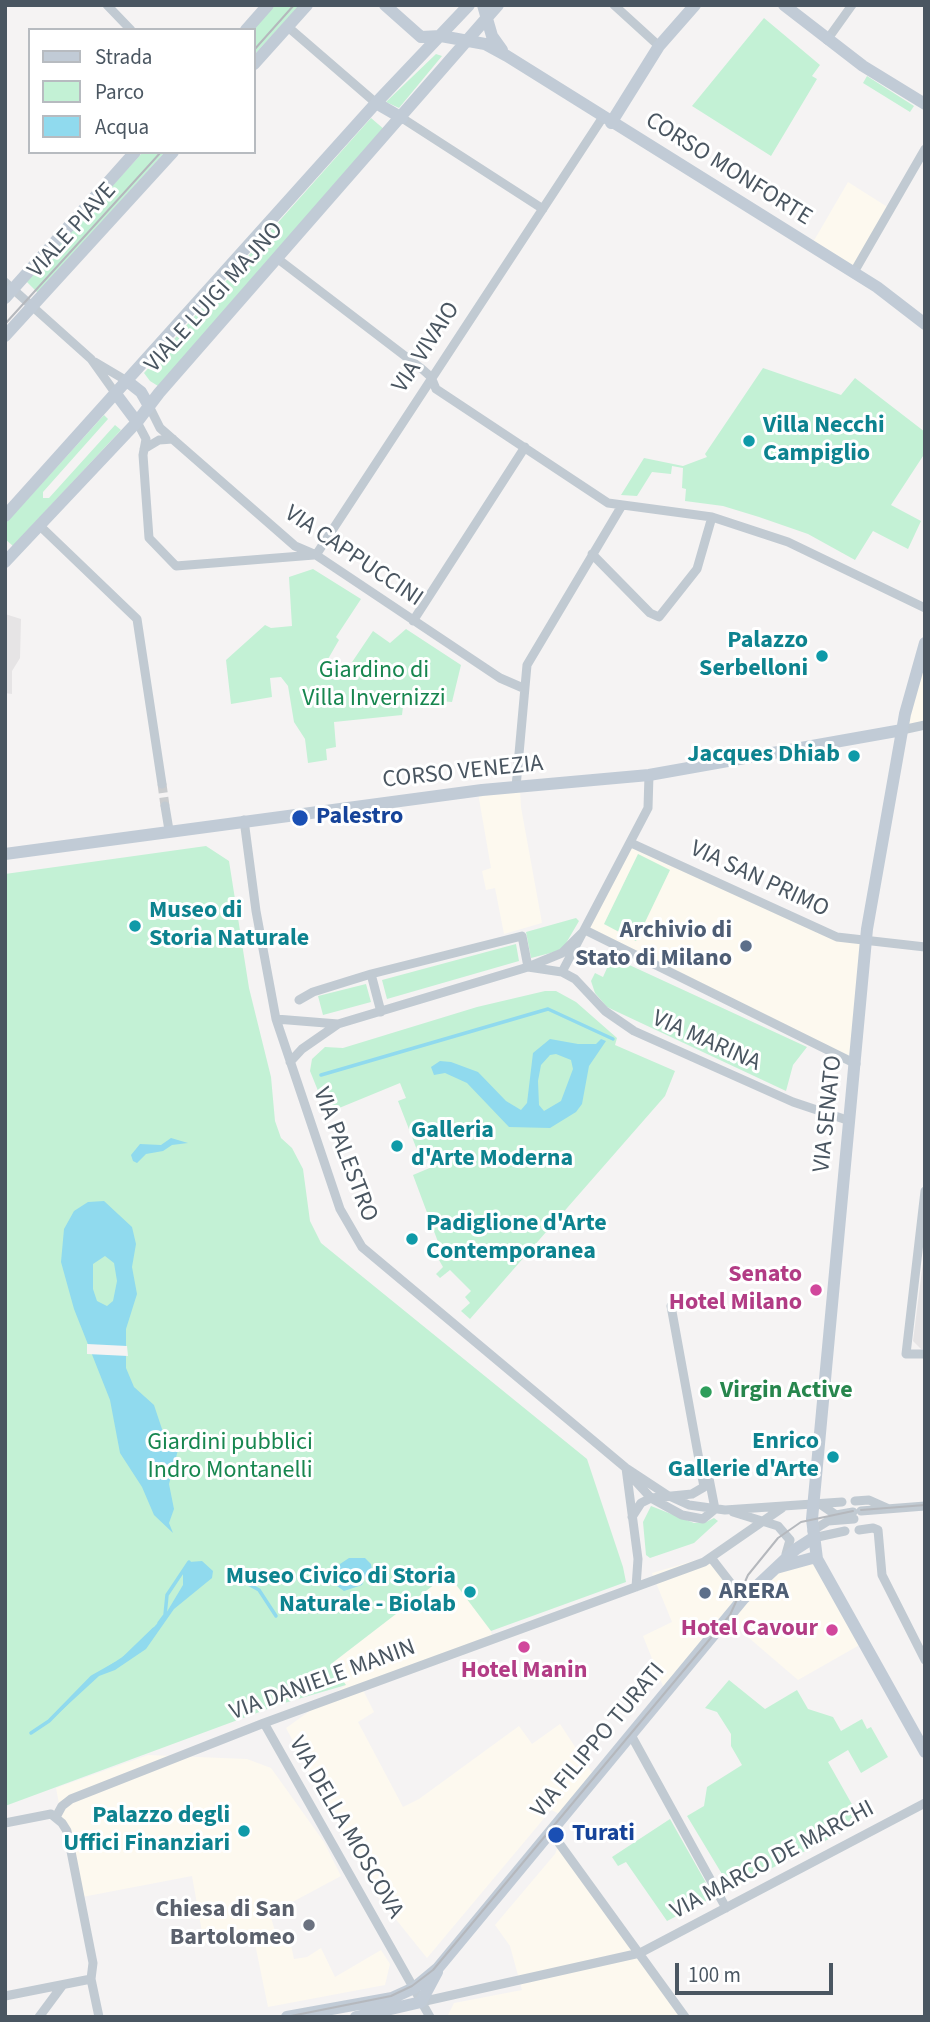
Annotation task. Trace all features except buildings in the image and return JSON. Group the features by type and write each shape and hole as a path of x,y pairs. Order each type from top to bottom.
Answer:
{"street":[{"path":"107,5 129,28"},
{"path":"248,28 268,5"},
{"path":"256,62 307,5"},
{"name":"CORSO MONFORTE","path":"385,5 421,37 441,36 485,44 507,55 854,272 925,324"},
{"name":"VIALE LUIGI MAJNO","path":"5,516 376,103 469,5"},
{"name":"VIALE LUIGI MAJNO","path":"5,562 137,422 149,405 402,118 465,42 485,11 498,5"},
{"path":"614,5 659,46"},
{"path":"607,120 659,46 695,5"},
{"path":"784,5 827,40 925,104"},
{"path":"827,40 852,5"},
{"name":"CORSO MONFORTE","path":"485,11 492,36 507,55"},
{"path":"288,27 376,103 543,209"},
{"name":"VIA VIVAIO","path":"316,555 573,163 607,120"},
{"path":"854,272 925,149"},
{"name":"VIALE PIAVE","path":"8,290 133,154"},
{"name":"VIALE PIAVE","path":"5,336 29,304 171,154"},
{"path":"278,259 431,377 436,389 608,503 621,507 712,517 788,541 925,608"},
{"path":"8,290 29,304 91,359 141,392 149,405"},
{"path":"91,359 146,437 143,451 149,538 153,546 180,568 316,555"},
{"name":"VIA CAPPUCCINI","path":"149,405 155,421 173,439 295,546 316,555 500,678 523,688"},
{"path":"143,451 150,443 173,439"},
{"path":"413,621 525,447"},
{"path":"516,787 527,665 621,507"},
{"path":"593,554 656,617 663,615 697,569 712,517"},
{"path":"40,526 137,619 162,784"},
{"name":"VIA SENATO","path":"816,1557 816,1504 850,1121 882,830 902,730 925,643"},
{"name":"CORSO VENEZIA","path":"5,854 244,820 516,787 649,775 925,725"},
{"path":"562,972 648,808 649,775"},
{"path":"165,806 169,830"},
{"name":"VIA PALESTRO","path":"244,820 256,911 276,1018 340,1209 362,1247 626,1468"},
{"name":"VIA SAN PRIMO","path":"631,842 837,937 925,947"},
{"name":"VIA MARINA","path":"290,1062 302,1049 338,1024 528,967 562,953 585,930 856,1063"},
{"path":"299,1000 313,992 371,974 522,936 528,967"},
{"name":"VIA MARINA","path":"528,967 562,972 575,979 623,1026 793,1102 850,1121"},
{"path":"371,974 381,1012"},
{"name":"VIA MARINA","path":"276,1018 338,1024"},
{"path":"925,1191 922,1256 906,1354 925,1354"},
{"path":"674,1305 708,1484 720,1509"},
{"path":"626,1468 667,1495 690,1505 720,1509 778,1526 790,1540 791,1546 776,1569"},
{"path":"626,1468 635,1483 652,1498 691,1518 703,1519 720,1509 783,1508 869,1500 892,1510"},
{"path":"626,1468 639,1574 636,1587"},
{"path":"632,1517 641,1503 652,1498 697,1493 708,1484"},
{"path":"816,1504 836,1515 857,1515"},
{"path":"814,1535 828,1521 925,1506"},
{"name":"VIA DANIELE MANIN","path":"56,1816 62,1806 71,1799 264,1723 712,1559 783,1508"},
{"path":"814,1535 873,1528 877,1530 883,1574 925,1660"},
{"name":"VIA FILIPPO TURATI","path":"421,2002 438,1968 440,1958 472,1919 488,1909 743,1599 814,1535"},
{"path":"776,1569 816,1557 925,1752"},
{"path":"712,1559 743,1599"},
{"name":"VIA DELLA MOSCOVA","path":"264,1723 430,2017"},
{"path":"631,1735 726,1908"},
{"name":"VIA MARCO DE MARCHI","path":"421,2002 639,1953 925,1803"},
{"path":"5,1826 44,1813 56,1816 66,1831 93,1964 91,1979 99,2017"},
{"path":"551,1832 685,2017"},
{"path":"298,2015 392,1998 414,1987 438,1968"},
{"path":"5,1996 91,1979"},
{"path":"39,2017 62,1986"},
{"path":"356,2017 421,2002"}],"shaded area":[{"path":"848,182 889,208 853,270 812,244"},
{"path":"5,614 21,619 20,658 12,671 12,694 5,693"},
{"path":"918,667 925,668 925,724 902,728"},
{"path":"520,788 542,923 504,934 495,888 486,890 482,871 491,868 478,793"},
{"path":"632,844 836,938 865,942 853,1062 587,929"},
{"path":"923,1262 925,1349 921,1349 913,1341"},
{"path":"710,1556 741,1599 665,1691 643,1636 672,1622 652,1573"},
{"path":"817,1559 863,1643 798,1680 728,1620 777,1570"},
{"path":"448,1573 491,1631 493,1641 363,1690 374,1712 358,1722 403,1807 419,1799 519,1726 532,1744 560,1724 595,1777 564,1816 551,1810 427,1958 378,1897 286,1728 346,1685 330,1665"},
{"path":"148,1755 247,1759 271,1768 324,1842 341,1876 270,1914 279,1945 291,1945 294,1959 307,1957 321,1948 335,1977 381,1950 390,1964 385,1985 268,2007 253,1934 204,1943 192,1876 77,1898 56,1788"},
{"path":"559,1843 683,2017 447,2017 454,2003 522,1990 510,1946 495,1925 555,1854"}],"green space":[{"path":"275,5 300,5 256,53 255,28"},
{"path":"764,18 820,65 812,76 817,79 771,156 692,106"},
{"path":"436,54 442,56 399,108 386,102"},
{"path":"867,76 914,106 910,112 863,83"},
{"path":"371,118 385,130 158,386 150,381 144,373"},
{"path":"141,154 163,154 38,293 26,281"},
{"path":"763,368 841,395 855,378 925,432 925,453 891,505 921,521 908,549 873,531 855,560 808,534 723,506 685,501 686,489 682,488 683,468 672,466 671,474 652,472 637,496 621,495 644,458 683,466 707,457 705,454"},
{"path":"104,415 108,419 43,492 43,498 49,498 115,425 121,430 13,546 5,539 5,524"},
{"name":"Giardino di Villa Invernizzi","path":"313,569 361,599 336,637 339,640 328,659 329,665 344,674 373,631 390,643 406,629 461,665 452,702 404,698 402,715 334,722 336,747 326,749 327,760 308,763 305,739 294,722 288,686 281,677 270,678 272,697 231,704 226,660 265,625 271,628 292,626 289,577"},
{"name":"Giardini pubblici Indro Montanelli","path":"206,846 229,861 249,988 271,1077 275,1121 281,1138 292,1148 303,1169 310,1221 321,1243 587,1459 626,1582 491,1631 448,1574 331,1664 346,1685 281,1704 5,1806 5,874"},
{"path":"638,854 670,870 636,941 604,924"},
{"path":"576,918 579,921 562,950 531,958 526,932"},
{"path":"516,944 519,961 387,999 382,980"},
{"path":"612,957 807,1047 793,1065 786,1091 607,1007 595,993 591,981 595,973 603,977"},
{"path":"366,984 371,1002 323,1015 318,996"},
{"path":"545,991 556,991 576,1002 617,1038 615,1045 675,1071 665,1096 470,1319 461,1311 470,1303 465,1297 471,1291 450,1270 440,1278 436,1274 443,1267 439,1260 444,1258 413,1175 432,1167 426,1153 419,1155 398,1101 406,1098 400,1083 327,1113 310,1071 312,1059 325,1047 343,1048 477,1007"},
{"path":"651,1506 694,1523 714,1518 718,1521 694,1543 650,1558 646,1555 643,1522"},
{"path":"729,1680 765,1709 797,1690 808,1709 833,1717 841,1731 862,1719 867,1729 871,1727 888,1757 861,1773 848,1750 828,1762 862,1822 731,1889 687,1816 704,1806 707,1787 742,1765 731,1746 731,1734 717,1712 705,1708"},
{"path":"670,1819 714,1897 667,1921 626,1862 618,1866 612,1857"}],"water":[{"path":"550,1039 578,1044 596,1044 601,1039 606,1041 589,1066 582,1104 576,1112 550,1128 509,1127 467,1083 445,1073 434,1075 431,1067 440,1061 451,1062 478,1072 506,1101 521,1110 527,1103 533,1053","holes":["556,1054 571,1060 573,1069 561,1101 544,1111 539,1105 538,1081 541,1065 550,1055"]},
{"path":"171,1138 188,1143 172,1145 163,1151 146,1154 137,1163 133,1161 131,1155 140,1144 161,1145"},
{"path":"104,1201 132,1227 136,1244 132,1267 137,1294 126,1329 126,1368 134,1387 154,1405 162,1429 178,1450 169,1484 174,1509 169,1523 173,1533 154,1515 142,1487 120,1453 110,1400 74,1309 61,1262 64,1229 74,1211 88,1202","holes":["105,1256 114,1263 117,1281 113,1301 107,1306 97,1301 93,1289 93,1264"]},
{"path":"349,1558 365,1558 371,1564 372,1571 366,1575 362,1585 344,1591 337,1586 335,1577 340,1564"},
{"path":"202,1561 213,1571 212,1578 174,1609 146,1649 115,1670 99,1676 49,1722 31,1733 49,1721 92,1677 133,1650 165,1615 183,1585 183,1569 189,1562"}],"pier":[{"path":"87,1344 127,1346 128,1356 87,1354"}],"waterway":[{"path":"321,1075 548,1009 613,1039"},
{"path":"159,1623 165,1615 167,1595 189,1562"},
{"path":"234,1580 243,1581 259,1590 276,1616"},
{"path":"124,1658 154,1629"},
{"path":"31,1733 49,1721 92,1677 115,1664"}],"tunnel":[{"path":"162,784 165,806"}],"tram line":[{"path":"256,48 294,5"},
{"path":"5,324 159,154"},
{"path":"861,1510 925,1505"},
{"path":"286,2017 391,1996 412,1986 433,1970 730,1615 748,1575 778,1538 801,1522 853,1511"}],"place":[{"name":"Villa Necchi Campiglio","path":"749,441"},
{"name":"Palazzo Serbelloni","path":"822,656"},
{"name":"Jacques Dhiab","path":"854,756"},
{"name":"Palestro","path":"300,818"},
{"name":"Museo di Storia Naturale","path":"135,926"},
{"name":"Archivio di Stato di Milano","path":"746,946"},
{"name":"Galleria d'Arte Moderna","path":"397,1146"},
{"name":"Padiglione d'Arte Contemporanea","path":"412,1239"},
{"name":"Senato Hotel Milano","path":"816,1290"},
{"name":"Virgin Active","path":"706,1392"},
{"name":"Enrico Gallerie d'Arte","path":"833,1457"},
{"name":"Museo Civico di Storia Naturale - Biolab","path":"470,1592"},
{"name":"ARERA","path":"705,1593"},
{"name":"Hotel Cavour","path":"832,1630"},
{"name":"Hotel Manin","path":"524,1647"},
{"name":"Palazzo degli Uffici Finanziari","path":"244,1831"},
{"name":"Turati","path":"556,1835"},
{"name":"Chiesa di San Bartolomeo","path":"309,1925"}]}
